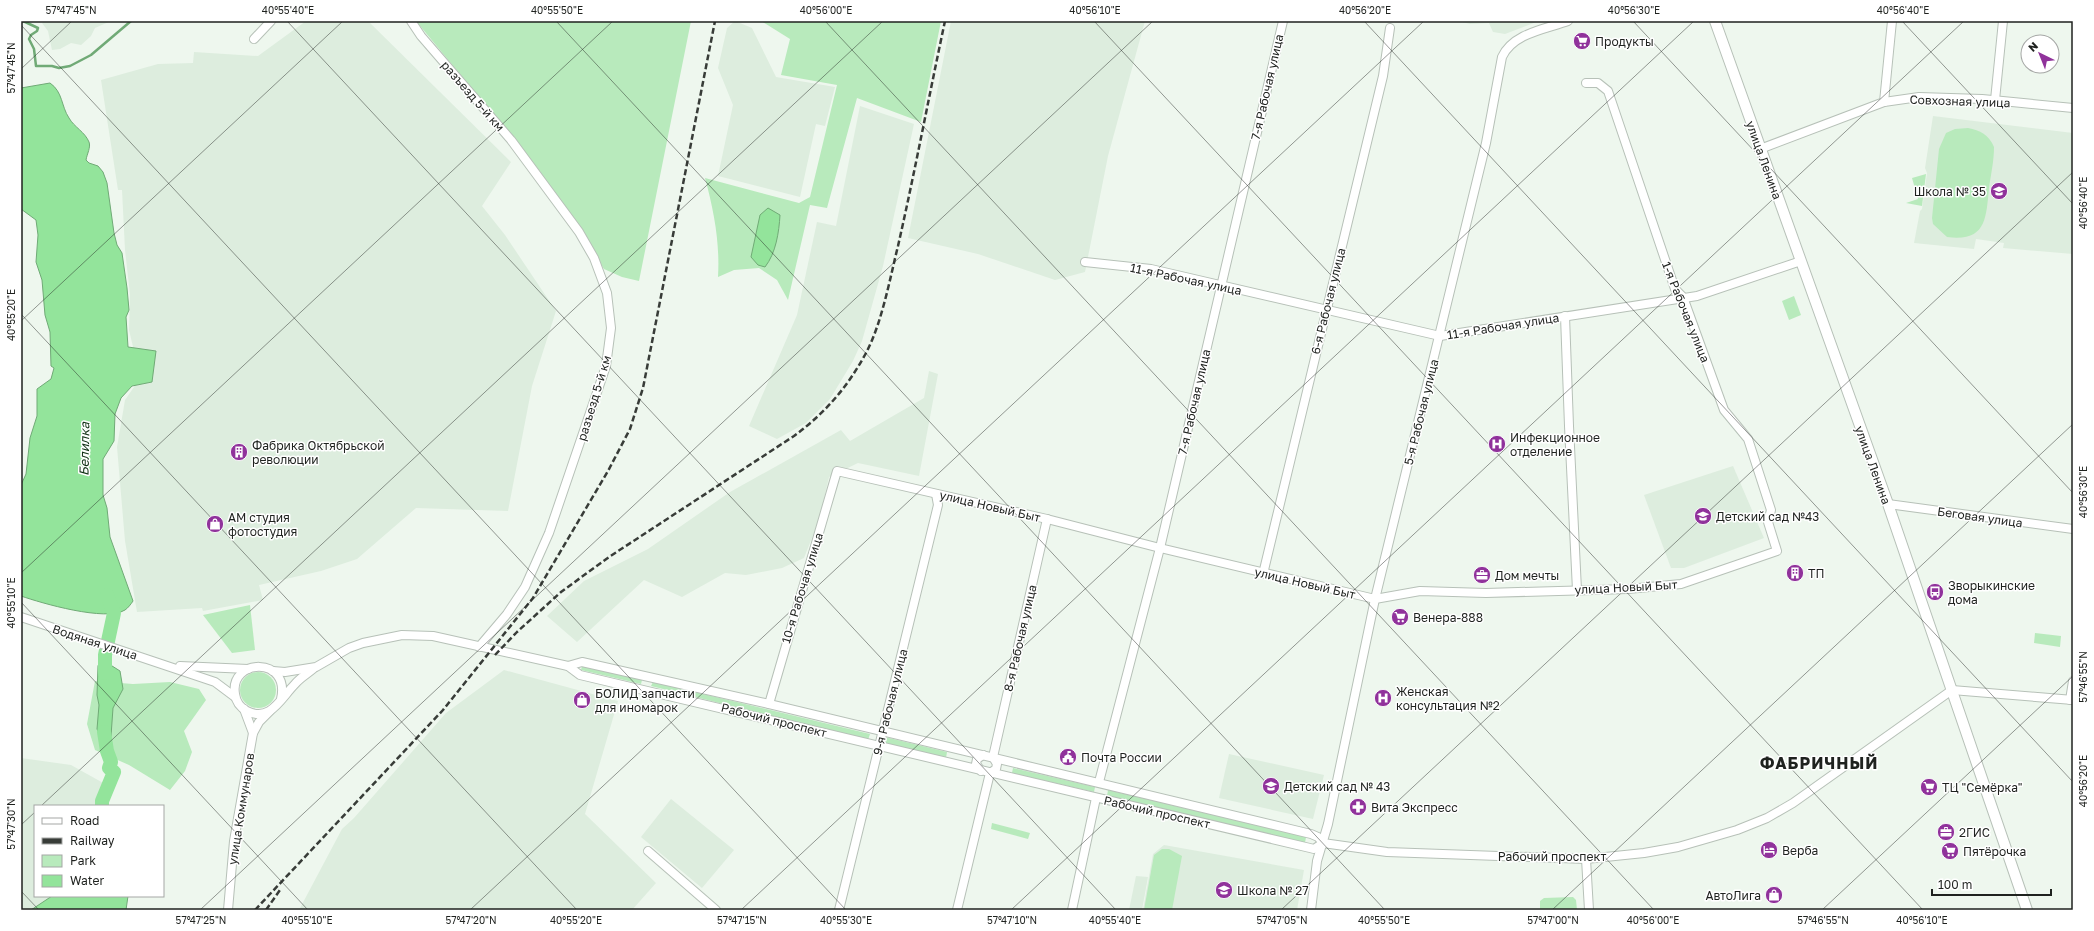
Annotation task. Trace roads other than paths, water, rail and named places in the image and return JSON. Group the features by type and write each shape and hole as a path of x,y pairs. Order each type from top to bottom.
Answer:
{"main road":[{"name":"улица Ленина","path":"1716,21 1760,150 1888,504 2027,910"}],"street":[{"path":"254,39 271,21"},
{"name":"разъезд 5-й км","path":"411,21 421,36 511,140 579,232 594,258 607,293 611,328 606,366 550,533 525,587 507,614 478,647"},
{"name":"7-я Рабочая улица","path":"1100,782 1160,548 1222,286 1282,21"},
{"name":"5-я Рабочая улица","path":"1311,910 1317,861 1324,843 1375,599 1486,143 1502,57 1506,50 1518,39 1568,21"},
{"path":"1884,102 1892,21"},
{"path":"1995,100 2003,21"},
{"name":"6-я Рабочая улица","path":"1263,574 1383,76 1390,28"},
{"name":"1-я Рабочая улица","path":"1586,83 1598,83 1608,91 1674,290 1683,297 1724,410 1748,438 1771,510 1768,522 1777,551"},
{"name":"Совхозная улица","path":"1760,150 1884,102 1919,97 1995,100 2073,108"},
{"name":"11-я Рабочая улица","path":"1085,262 1151,269 1440,336 1697,296 1801,261"},
{"path":"1565,316 1569,426 1578,590"},
{"name":"улица Новый Быт","path":"837,471 1047,519 1263,574 1375,599 1420,591 1486,593 1628,589 1681,584 1777,551"},
{"name":"10-я Рабочая улица","path":"769,704 837,471"},
{"name":"9-я Рабочая улица","path":"839,910 938,505 936,494"},
{"name":"Беговая улица","path":"1888,504 2073,529"},
{"name":"8-я Рабочая улица","path":"993,758 1047,519"},
{"name":"Водяная улица","path":"21,617 95,643 169,665"},
{"name":"Рабочий проспект","path":"273,671 285,672 316,667 349,648 387,637 433,636 568,666 580,675 776,720 879,747 1314,849 1324,843 1399,853 1586,858 1644,853 1678,847 1722,835 1762,821 1793,803 1952,690"},
{"name":"Рабочий проспект","path":"568,666 582,662 769,704 1100,782 1312,834 1318,836 1324,843"},
{"path":"169,665 248,669 261,666 273,671 279,677 282,685 281,699"},
{"path":"169,665 215,682 235,697 243,709 253,733"},
{"path":"253,733 259,722 296,683 316,667"},
{"path":"235,697 235,684 238,678 248,669"},
{"path":"1952,690 2072,700 2073,681"},
{"path":"243,709 259,714 270,711"},
{"name":"улица Коммунаров","path":"228,910 234,841 253,733"},
{"path":"981,771 976,764 977,759 983,755"},
{"path":"957,910 990,773 996,769 997,764 993,758"},
{"path":"1072,910 1096,798"},
{"path":"648,851 716,910"},
{"path":"1586,858 1589,910"}],"water":[{"path":"50,83 60,95 69,118 85,135 89,142 86,160 89,163 98,166 103,172 107,183 114,233 117,245 122,253 127,288 129,310 126,317 128,347 156,351 152,382 132,386 121,398 115,414 114,441 103,459 103,495 107,508 110,537 133,601 125,610 116,613 89,613 58,607 21,596 21,485 26,474 30,438 37,416 37,389 51,379 54,368 51,366 50,332 45,315 42,280 36,262 38,235 36,220 21,209 21,88"},
{"path":"768,208 780,215 778,235 774,249 765,267 758,265 751,257 760,215"},
{"path":"102,654 105,655 109,664 120,671 123,689 113,708 111,736 107,751 97,729 99,705 97,695 98,666"},
{"path":"114,772 116,779 105,805 97,805 105,784"},
{"path":"50,897 128,897 126,910 31,910"}],"waterway":[{"path":"21,22 23,21 38,28 29,39 34,49 36,66 52,66 59,68 70,66 91,55 131,21"},
{"name":"Белилка","path":"105,673 105,655 114,613 107,595"},
{"name":"Белилка","path":"102,805 102,801 114,772 109,768 111,762 107,751 104,732"}],"railway":[{"path":"255,910 443,710 533,598 608,471 630,429 643,388 715,21"},
{"path":"495,655 517,632 561,592 609,557 794,436 825,409 851,378 872,341 885,300 898,246 945,21"},
{"path":"266,910 280,890"}],"place":[{"name":"Продукты","path":"1582,41"},
{"name":"Школа № 35","path":"1999,191"},
{"name":"Инфекционное отделение","path":"1497,444"},
{"name":"Фабрика Октябрьской революции","path":"239,452"},
{"name":"Детский сад №43","path":"1703,516"},
{"name":"АМ студия фотостудия","path":"215,524"},
{"name":"ТП","path":"1795,573"},
{"name":"Дом мечты","path":"1482,575"},
{"name":"Зворыкинские дома","path":"1935,592"},
{"name":"Венера-888","path":"1400,617"},
{"name":"Женская консультация №2","path":"1383,698"},
{"name":"БОЛИД запчасти для иномарок","path":"582,700"},
{"name":"Почта России","path":"1068,757"},
{"name":"Детский сад № 43","path":"1271,786"},
{"name":"ТЦ \"Семёрка\"","path":"1929,787"},
{"name":"Вита Экспресс","path":"1358,807"},
{"name":"2ГИС","path":"1946,832"},
{"name":"Верба","path":"1769,850"},
{"name":"Пятёрочка","path":"1950,851"},
{"name":"Школа № 27","path":"1224,890"},
{"name":"АвтоЛига","path":"1774,895"}],"district":[{"name":"ФАБРИЧНЫЙ","path":"1819,763"}]}
